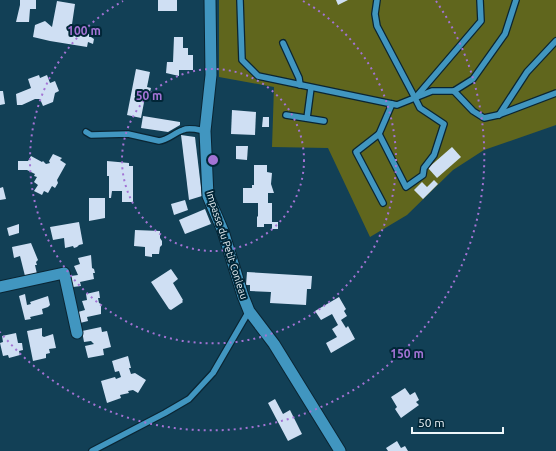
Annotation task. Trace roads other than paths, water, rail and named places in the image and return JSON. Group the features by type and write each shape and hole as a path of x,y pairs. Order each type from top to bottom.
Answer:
{"street":[{"name":"Impasse du Petit Conleau","path":"210,0 211,75 206,131 208,196 223,231 249,311 274,344 340,451"},
{"path":"0,287 64,273 77,334"}],"lane":[{"path":"240,0 242,60 258,76 397,105 432,91 454,91 473,79 505,34 516,0"},
{"path":"377,0 375,14 377,26 420,108 444,124 434,155 424,168 423,175 406,187 378,134"},
{"path":"416,98 481,22 480,0"},
{"path":"498,115 527,72 556,41"},
{"path":"283,42 299,78 300,85"},
{"path":"307,118 311,88"},
{"path":"454,91 473,111 484,118 498,115 556,93"},
{"path":"383,203 356,152 378,134 392,104"},
{"path":"286,115 324,121"},
{"path":"86,132 91,135 128,134 164,141 187,129 206,131"},
{"name":"Impasse du Petit Conleau","path":"92,451 165,414 189,399 213,373 249,311"}]}
